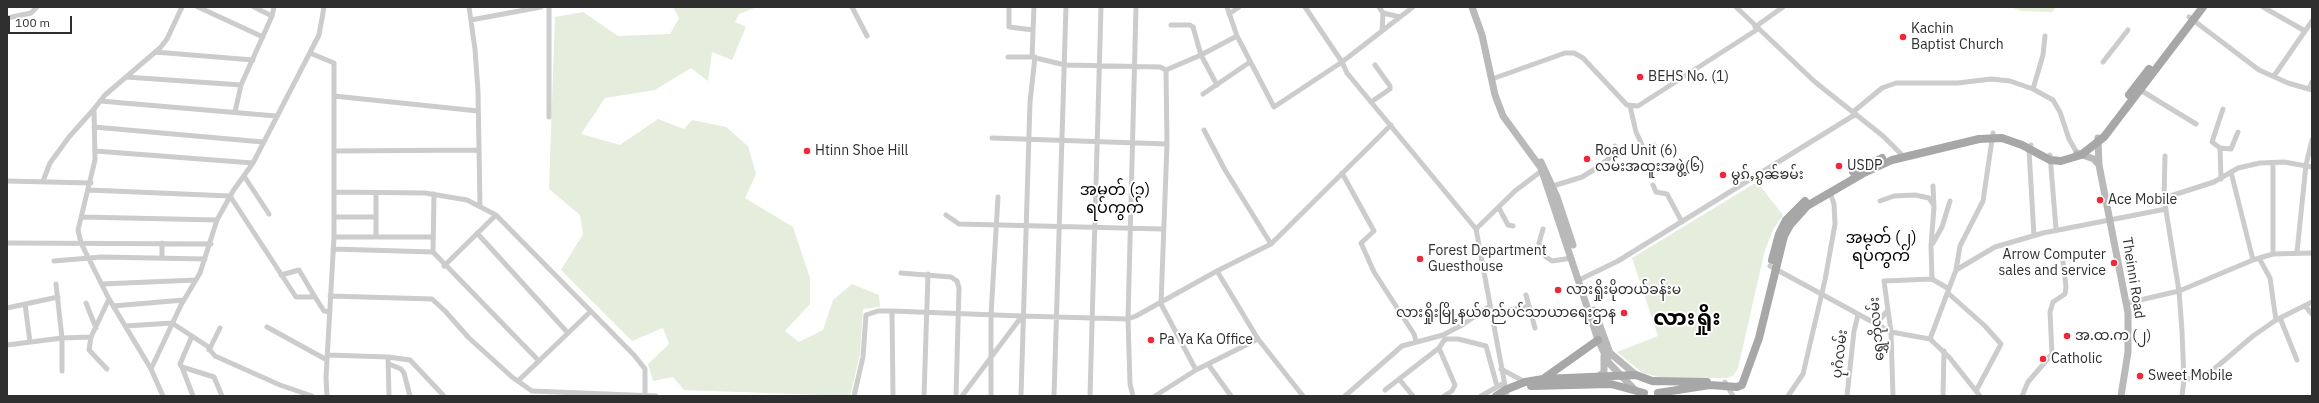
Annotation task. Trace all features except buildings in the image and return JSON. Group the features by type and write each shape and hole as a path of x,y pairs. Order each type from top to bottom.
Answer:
{"main road":[{"path":"1472,7 1482,35 1494,78"},
{"path":"1476,7 1494,78 1495,95 1503,116 1543,169 1553,186 1598,340 1604,354 1620,377 1634,389"},
{"path":"1543,169 1572,258 1610,352 1636,375 1653,381 1726,384 1737,387 1742,385 1746,380 1759,338 1782,226 1803,202 1870,163 1903,154 1993,135 2030,147 2050,157 2061,160 2079,154 2098,140 2191,18 2197,7"},
{"path":"2191,18 2203,7"},
{"name":"Theinni Road","path":"2098,140 2099,166 2127,303 2128,352 2121,396"},
{"path":"1773,268 1784,236 1790,225 1807,206 1830,192 1903,154"},
{"path":"2079,154 2094,160 2099,166"},
{"path":"1543,379 1598,340"},
{"path":"1598,376 1604,372 1604,354"},
{"path":"1496,396 1525,382 1543,379 1598,376 1620,377 1636,375"},
{"path":"1653,381 1658,386 1657,395 1710,385 1726,384"},
{"path":"1645,394 1643,385 1653,381"},
{"path":"1505,392 1541,385 1611,384 1634,389 1645,394"}],"street":[{"path":"7,18 31,13 37,7"},
{"path":"43,181 50,164 69,137 100,102 126,76 155,52 167,39 182,7"},
{"path":"198,7 263,37"},
{"path":"254,7 272,16"},
{"path":"235,112 241,85 272,16 274,7"},
{"path":"151,369 205,260 217,220 230,196 253,163 319,35 324,7"},
{"path":"469,7 475,49 480,207"},
{"path":"471,20 541,7"},
{"path":"549,7 549,117"},
{"path":"852,7 867,36"},
{"path":"1009,7 1009,28 1033,30"},
{"path":"1021,396 1022,316 1034,7"},
{"path":"1054,396 1060,141 1065,65 1066,7"},
{"path":"1090,396 1093,318 1093,228 1101,7"},
{"path":"1133,396 1130,384 1128,318 1129,229 1136,66 1136,7"},
{"path":"1227,7 1237,36 1274,107 1342,62 1413,7"},
{"path":"1229,14 1239,7"},
{"path":"1305,7 1342,62 1347,73 1476,229 1505,392"},
{"path":"1379,7 1384,13 1400,17"},
{"path":"1736,7 1815,82 1903,154"},
{"path":"1630,106 1638,106 1757,28 1783,7"},
{"path":"2263,7 2304,31"},
{"path":"1382,31 1384,13"},
{"path":"2191,18 2259,70 2311,89 2312,82"},
{"path":"2274,76 2312,21"},
{"path":"1171,25 1190,25 1193,27 1201,55 1217,85"},
{"path":"2103,62 2128,30"},
{"path":"1008,57 1033,57 1065,65 1160,67 1166,70 1201,55 1237,36"},
{"path":"2033,89 2043,55 2044,36"},
{"path":"155,52 253,60"},
{"path":"310,53 334,63 334,237 330,296 327,396"},
{"path":"1494,78 1565,53 1574,53 1583,58 1630,106 1636,132 1643,147 1647,149 1654,145"},
{"path":"1203,94 1250,62"},
{"path":"1371,102 1390,89 1390,86 1375,65"},
{"path":"1166,70 1167,144 1162,229 1161,304 1196,370"},
{"path":"126,76 241,85"},
{"path":"1581,280 1618,261 1682,222 1854,113 1882,88 1896,83 1958,84 1991,79 2010,81 2033,89 2053,100 2060,112 2069,139 2079,154"},
{"path":"2138,88 2196,124"},
{"path":"334,96 478,111"},
{"path":"100,102 276,116"},
{"path":"94,109 95,151 91,183 78,230 81,243 109,299 151,369 163,396"},
{"path":"2223,109 2212,141 2220,148 2229,150 2233,148 2238,132"},
{"path":"854,396 863,357 866,315 878,311 892,311 927,314 1093,318 1128,318 1136,316 1161,304 1217,271 1271,244 1391,125"},
{"path":"94,127 263,142"},
{"path":"1204,130 1225,170 1271,244"},
{"path":"1930,339 1956,270 1960,246 1983,201 1993,135"},
{"path":"992,138 1167,144"},
{"path":"2297,252 2312,140"},
{"path":"1553,186 1582,177 1595,169 1611,157 1615,146"},
{"path":"2030,147 2034,236"},
{"path":"2220,148 2221,179"},
{"path":"334,151 479,150"},
{"path":"95,151 253,163"},
{"path":"2165,156 2164,198 2179,291 2184,380 2182,396"},
{"path":"2050,157 2056,229"},
{"path":"2164,198 2221,179 2231,172 2260,164 2273,163 2309,166"},
{"path":"2273,163 2273,254"},
{"path":"1476,229 1515,191 1543,169"},
{"path":"2231,172 2252,260"},
{"path":"1342,173 1374,231 1361,243 1374,272 1414,334 1416,341"},
{"path":"244,176 269,214"},
{"path":"7,181 91,183"},
{"path":"1653,185 1656,192 1667,194 1682,222"},
{"path":"1932,186 1934,207 1931,246 1932,280"},
{"path":"89,190 230,196"},
{"path":"334,192 434,194 467,200 496,215 634,355 645,369 645,396"},
{"path":"1788,396 1794,390 1803,374 1821,294 1835,224 1834,204 1830,192"},
{"path":"376,193 376,237"},
{"path":"434,194 433,252 444,266 539,361"},
{"path":"1880,201 1906,195 1923,196 1929,198 1934,207"},
{"path":"230,196 296,298 315,297"},
{"path":"990,396 991,315 995,225 998,197"},
{"path":"1931,246 1942,227 1950,201"},
{"path":"1498,208 1508,225 1513,226"},
{"path":"1956,270 1995,247 2056,229 2166,208"},
{"path":"444,266 496,215"},
{"path":"946,215 959,224 1059,228 1162,229"},
{"path":"82,217 217,220"},
{"path":"334,217 376,217"},
{"path":"1544,229 1540,236 1539,243 1541,251 1546,257 1552,261 1572,258"},
{"path":"477,233 568,333"},
{"path":"334,237 433,237"},
{"path":"7,243 211,244"},
{"path":"162,243 162,258"},
{"path":"333,249 433,252"},
{"path":"2127,303 2179,291 2252,260 2273,254 2297,252 2312,253"},
{"path":"2022,396 2028,382 2052,354 2050,312 2053,302 2065,294 2066,287 2062,253"},
{"path":"54,261 88,258 162,258 205,260"},
{"path":"2259,258 2270,278 2278,319 2297,360"},
{"path":"1773,268 1891,332 1930,339 1944,351 1980,396"},
{"path":"281,275 299,270 324,311 330,312"},
{"path":"1217,271 1258,339 1303,396"},
{"path":"901,273 951,277 957,281 959,288 956,396"},
{"path":"924,396 928,274"},
{"path":"102,284 196,280"},
{"name":"ရွှေဘိုလမ်း","path":"1893,396 1891,332 1884,281 1932,280 1949,291 2001,344 1976,391"},
{"path":"56,284 62,338 62,371"},
{"path":"1526,295 1535,328"},
{"path":"330,296 432,299 445,310 469,338 518,382 532,391 656,396"},
{"path":"7,308 58,297"},
{"path":"107,368 89,350 91,337 109,299"},
{"path":"113,306 184,300"},
{"path":"2184,380 2205,375 2213,370 2235,350 2278,319 2306,307 2312,302"},
{"path":"86,303 96,328"},
{"path":"25,304 30,342"},
{"path":"1345,396 1395,350 1416,341 1434,339 1443,335 1462,325 1490,306"},
{"path":"1491,314 1529,306"},
{"path":"2306,307 2312,314"},
{"path":"1876,324 1888,310"},
{"path":"892,311 893,396"},
{"path":"518,382 590,312"},
{"name":"ပုဂံလမ်း","path":"1847,396 1854,331 1858,315"},
{"path":"962,396 1022,316"},
{"path":"126,326 172,324 207,346 215,356 280,385 312,396"},
{"path":"266,327 328,358 388,357 410,360 444,396"},
{"path":"209,350 220,328"},
{"path":"192,336 180,360 193,396"},
{"path":"7,345 62,338 91,337"},
{"path":"1155,396 1196,370 1258,339"},
{"path":"1385,390 1439,348 1444,339 1484,345 1491,359 1496,386 1505,392"},
{"path":"1439,348 1455,385 1452,391 1444,396"},
{"path":"1943,396 1944,351"},
{"path":"388,357 389,396"},
{"path":"388,364 401,369 404,373 410,396"},
{"path":"1208,364 1231,396"},
{"path":"182,367 214,377 222,396"},
{"path":"1501,369 1525,382"},
{"path":"1399,379 1413,396"},
{"path":"1726,384 1733,396"},
{"path":"1481,396 1496,386"},
{"path":"1794,390 1798,396"}],"green space":[{"path":"673,7 757,7 739,14 735,22 746,27 732,60 712,52 708,81 691,68 655,90 605,98 581,134 620,145 658,119 684,129 692,120 726,127 748,146 756,174 745,198 793,227 810,278 810,304 785,331 799,342 823,330 833,300 852,284 879,295 880,307 863,309 860,354 850,396 684,390 673,377 653,381 648,364 669,344 663,328 632,341 561,270 583,234 580,215 549,189 555,17 583,12 618,36 670,34 679,18"},
{"path":"2011,7 2056,7 2052,12 2022,11"},
{"path":"1757,182 1783,215 1774,228 1765,250 1738,368 1733,376 1726,378 1663,378 1643,373 1617,352 1658,336 1632,258"}],"place":[{"name":"Kachin Baptist Church","path":"1903,37"},
{"name":"BEHS No. (1)","path":"1640,77"},
{"name":"Htinn Shoe Hill","path":"807,151"},
{"name":"Road Unit (6) လမ်းအထူးအဖွဲ့(၆)","path":"1587,159"},
{"name":"USDP","path":"1839,166"},
{"name":"မွၵ်ႇၵွၼ်ၶမ်း","path":"1723,175"},
{"name":"Ace Mobile","path":"2100,200"},
{"name":"Forest Department Guesthouse","path":"1420,259"},
{"name":"Arrow Computer sales and service","path":"2114,263"},
{"name":"လားရှိုးမိုတယ်ခန်းမ","path":"1558,290"},
{"name":"လားရှိုးမြို့နယ်စည်ပင်သာယာရေးဌာန","path":"1624,313"},
{"name":"အ.ထ.က (၂)","path":"2067,336"},
{"name":"Pa Ya Ka Office","path":"1151,340"},
{"name":"Catholic","path":"2043,359"},
{"name":"Sweet Mobile","path":"2140,376"}],"district":[{"name":"အမှတ် (၁) ရပ်ကွက်","path":"1115,199"},
{"name":"အမှတ် (၂) ရပ်ကွက်","path":"1881,247"},
{"name":"လားရှိုး","path":"1687,319"}]}
